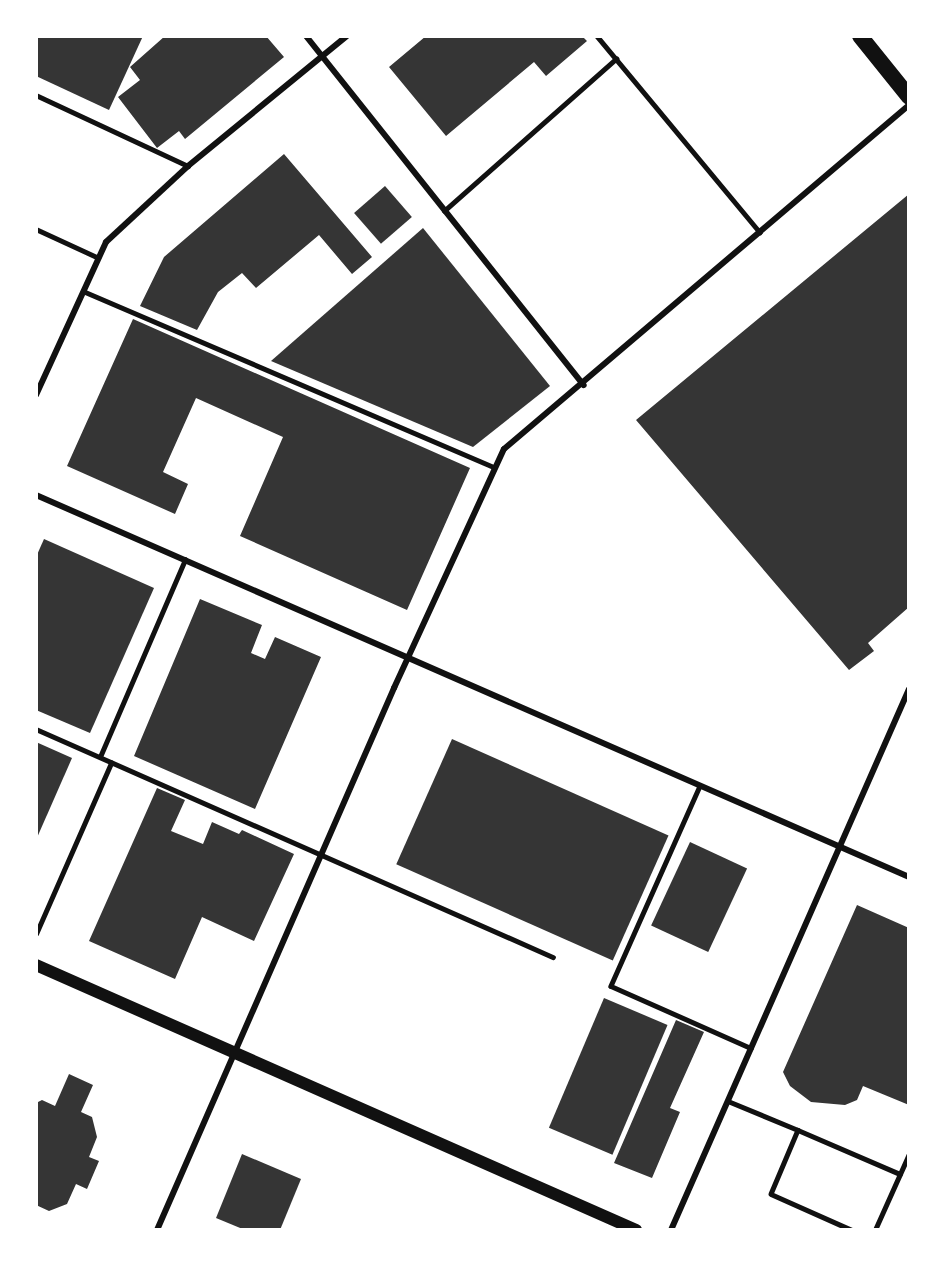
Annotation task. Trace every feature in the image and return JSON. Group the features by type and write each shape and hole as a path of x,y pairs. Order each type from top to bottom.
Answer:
{"highway":[{"path":"860,36 909,97"}],"main road":[{"path":"36,965 636,1230"}],"street":[{"path":"306,36 321,58 584,385"},
{"path":"36,394 97,257 117,229 188,165 347,36"},
{"path":"157,1230 320,855 494,467 504,450 584,385 909,105"},
{"path":"36,495 409,656 909,877"},
{"path":"671,1230 909,689"}],"lane":[{"path":"597,36 761,232"},
{"path":"444,211 616,59"},
{"path":"36,95 188,165"},
{"path":"36,229 97,257"},
{"path":"82,291 494,467"},
{"path":"100,757 185,560"},
{"path":"36,729 553,957"},
{"path":"36,934 111,763"},
{"path":"700,786 611,986 751,1048"},
{"path":"728,1101 900,1174"},
{"path":"798,1130 771,1194 852,1230"},
{"path":"875,1230 909,1154"}],"building":[{"path":"36,36 143,36 109,110 36,76"},
{"path":"165,36 266,36 284,57 185,139 179,131 157,148 118,97 140,80 130,67"},
{"path":"426,36 582,36 587,41 546,76 534,62 446,136 389,67"},
{"path":"284,154 372,257 352,274 319,235 256,288 242,273 218,292 197,330 140,306 164,257"},
{"path":"385,186 412,217 381,244 354,213"},
{"path":"909,194 909,607 868,643 874,651 849,670 636,420"},
{"path":"423,228 550,386 473,447 271,361"},
{"path":"133,319 470,468 407,610 240,536 283,437 196,398 163,472 188,484 175,514 67,466"},
{"path":"44,539 154,588 90,733 36,710 36,557"},
{"path":"200,599 262,625 251,653 265,659 275,637 321,657 255,809 134,756"},
{"path":"452,739 669,835 613,961 396,864"},
{"path":"36,742 72,758 36,840"},
{"path":"157,788 185,800 171,831 203,844 212,822 239,834 242,830 294,854 254,941 202,917 175,979 89,941"},
{"path":"690,842 747,869 708,952 651,925"},
{"path":"857,905 909,928 909,1105 863,1086 857,1100 845,1105 811,1102 790,1086 783,1072"},
{"path":"604,998 668,1025 612,1155 549,1128"},
{"path":"676,1020 704,1032 670,1108 680,1112 652,1178 614,1163"},
{"path":"69,1074 93,1085 81,1112 92,1117 97,1137 89,1157 99,1161 87,1189 76,1184 67,1204 49,1211 36,1205 36,1103 42,1100 55,1106"},
{"path":"242,1154 301,1179 280,1230 245,1230 216,1218"}]}
